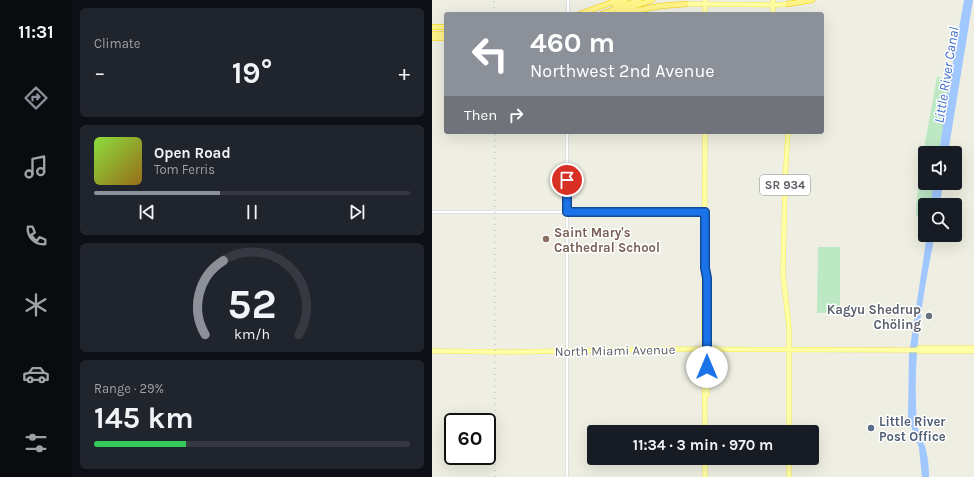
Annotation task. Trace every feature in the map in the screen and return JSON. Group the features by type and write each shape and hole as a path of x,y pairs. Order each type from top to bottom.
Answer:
{"highway":[{"path":"590,12 610,0"},
{"path":"590,12 618,0"},
{"path":"591,12 625,0"},
{"path":"607,12 638,0"},
{"path":"618,12 652,0"},
{"path":"788,4 812,0"},
{"path":"630,12 660,6 686,4"},
{"path":"432,28 444,28"},
{"path":"432,34 444,34"},
{"path":"432,38 444,38"}],"main road":[{"path":"763,5 769,0"},
{"path":"686,4 705,2 763,5 773,2 788,4"},
{"path":"705,134 704,297 707,395 705,402 705,425"},
{"name":"SR 934","path":"788,134 785,177 783,275 788,323 789,425"},
{"path":"705,268 707,278 706,349"},
{"path":"704,297 707,315"},
{"name":"North Miami Avenue","path":"917,350 920,348 974,348"},
{"name":"North Miami Avenue","path":"432,351 512,352 706,349 974,351"},
{"path":"705,465 705,477"},
{"path":"789,465 789,477"}],"street":[{"path":"568,0 568,12"},
{"path":"567,134 567,477"},
{"path":"432,212 705,212"}],"green space":[{"path":"937,77 951,77 940,146 924,146"},
{"path":"918,190 934,190 933,198 918,198 918,216 916,216"},
{"path":"818,247 840,247 840,313 817,313"}],"water":[{"path":"964,0 973,0 949,146 940,146"},
{"path":"933,190 942,190 941,198 931,198"},
{"path":"926,242 934,242 922,305 916,376 917,424 928,460 929,477 922,477 919,448 908,418 909,354"}],"railway":[{"path":"494,0 494,12"},
{"path":"495,134 495,477"}],"place":[{"name":"Saint Mary's Cathedral School","path":"546,239"},
{"name":"Kagyu Shedrup Chöling","path":"929,316"},
{"name":"Little River Post Office","path":"871,428"}],"route":[{"path":"567,180 567,212 705,212 707,367"}],"water label":[{"name":"Little River Canal","path":"946,75"}]}
